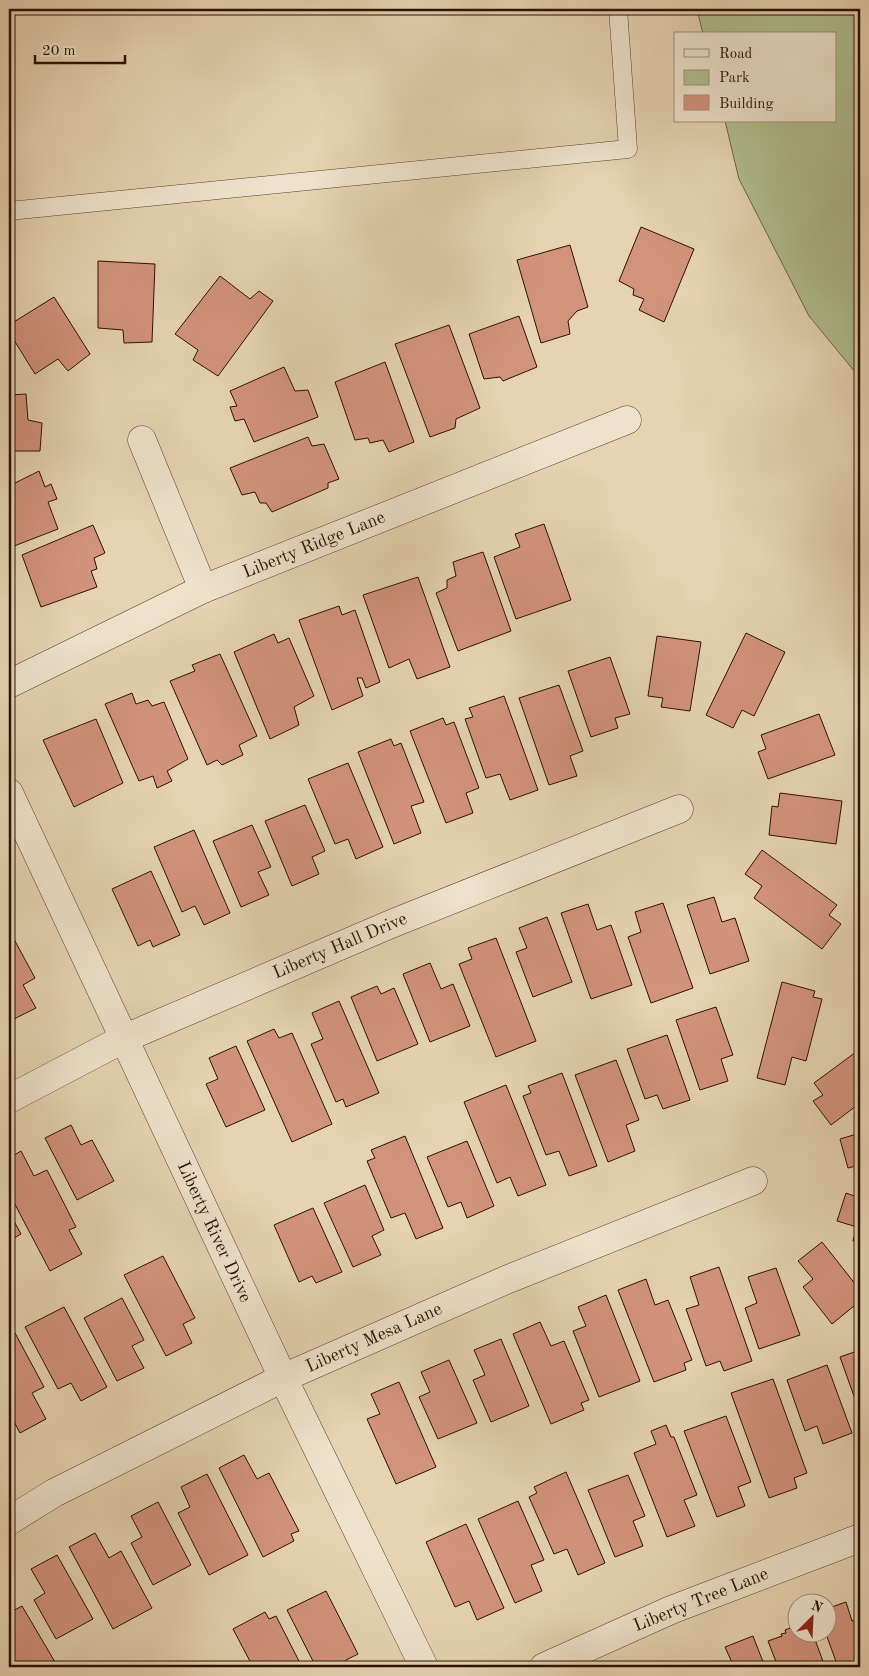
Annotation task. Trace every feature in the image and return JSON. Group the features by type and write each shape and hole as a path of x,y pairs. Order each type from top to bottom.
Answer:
{"street":[{"name":"Liberty Ridge Lane","path":"9,684 203,589 627,420"},
{"path":"142,440 203,589"},
{"name":"Liberty River Drive","path":"9,793 282,1378 424,1667"},
{"name":"Liberty Hall Drive","path":"9,1099 123,1039 391,924 680,809"},
{"name":"Liberty Mesa Lane","path":"9,1521 54,1493 282,1378 506,1280 752,1181"},
{"name":"Liberty Tree Lane","path":"544,1667 671,1610 860,1538"}],"lane":[{"path":"9,211 628,148 618,9"}],"green space":[{"path":"697,9 860,9 860,378 809,316 739,179 725,122 836,122 836,32 703,32"}],"building":[{"path":"641,227 694,249 664,322 639,310 644,299 633,295 634,289 619,281"},
{"path":"570,245 588,307 577,311 568,321 570,334 541,343 517,260"},
{"path":"98,261 155,264 152,342 124,343 123,330 98,328"},
{"path":"220,276 250,299 259,291 273,301 218,376 193,360 198,350 175,334"},
{"path":"54,297 90,354 68,371 58,359 35,374 9,332 9,325"},
{"path":"519,316 537,367 503,381 500,377 484,379 469,334"},
{"path":"449,325 480,408 456,419 455,428 430,437 395,344"},
{"path":"385,362 414,442 389,452 383,440 370,443 368,438 355,440 335,382"},
{"path":"284,367 295,391 308,390 318,417 254,442 244,419 235,421 230,407 237,406 230,391"},
{"path":"26,394 28,420 42,423 40,451 9,451 9,395"},
{"path":"308,437 312,446 324,444 339,479 328,483 328,488 272,512 266,503 260,503 255,492 242,495 230,468"},
{"path":"39,471 45,487 51,484 57,499 48,502 58,529 9,548 9,486"},
{"path":"544,524 571,600 516,619 494,557 520,547 515,534"},
{"path":"93,525 105,553 94,558 97,569 91,571 97,587 41,607 22,555"},
{"path":"483,552 511,631 458,651 436,593 447,588 447,580 456,576 453,562"},
{"path":"418,577 450,667 417,679 409,659 389,668 363,595"},
{"path":"339,606 342,615 355,610 380,682 366,688 362,678 357,678 363,696 332,710 299,620"},
{"path":"746,633 785,652 754,716 742,710 733,728 706,715"},
{"path":"274,634 278,643 289,638 314,696 294,707 299,725 270,739 234,652"},
{"path":"657,636 701,642 690,711 661,707 663,698 648,696"},
{"path":"220,654 257,736 239,745 243,755 222,765 217,760 207,765 170,681 195,671 192,665"},
{"path":"610,657 630,714 615,718 618,728 591,737 568,671"},
{"path":"559,685 583,751 570,756 577,776 549,785 519,698"},
{"path":"132,693 136,704 148,700 152,706 164,702 188,759 167,771 172,781 157,788 153,776 139,781 105,704"},
{"path":"504,696 538,790 510,800 500,774 486,778 465,719 473,717 469,708"},
{"path":"819,714 835,755 768,779 758,752 766,749 761,735"},
{"path":"443,718 446,725 454,722 479,788 466,793 473,813 446,823 410,731"},
{"path":"96,719 123,783 74,807 43,740"},
{"path":"391,739 394,746 401,743 424,802 411,806 421,833 394,844 358,752"},
{"path":"348,763 383,847 356,859 348,839 335,844 308,779"},
{"path":"780,793 842,801 836,844 769,835 772,806 778,807"},
{"path":"305,805 325,851 312,857 319,874 292,886 265,821"},
{"path":"252,825 271,867 258,872 269,895 241,907 213,841"},
{"path":"194,830 230,913 204,925 195,906 182,912 154,847"},
{"path":"762,850 837,905 829,915 841,924 822,949 754,898 762,886 745,874"},
{"path":"151,871 180,935 153,947 150,940 138,946 112,889"},
{"path":"714,897 722,922 735,918 749,961 710,974 687,905"},
{"path":"663,903 693,988 651,1003 628,937 641,932 635,912"},
{"path":"588,904 597,930 611,925 632,985 591,999 561,913"},
{"path":"547,917 572,982 533,997 516,952 527,948 519,928"},
{"path":"9,930 35,978 23,985 36,1008 10,1021 9,1018"},
{"path":"496,938 536,1041 496,1057 459,964 472,959 468,948"},
{"path":"430,963 441,989 453,984 470,1026 430,1042 403,974"},
{"path":"782,982 815,991 813,997 822,999 806,1061 792,1057 785,1085 757,1078"},
{"path":"377,986 381,994 394,988 418,1044 377,1061 351,997"},
{"path":"339,1001 379,1093 346,1107 343,1099 336,1102 311,1044 323,1039 312,1013"},
{"path":"716,1007 733,1055 721,1059 728,1081 700,1090 676,1020"},
{"path":"274,1029 279,1038 292,1033 332,1124 292,1142 247,1041"},
{"path":"667,1035 690,1100 663,1109 657,1095 645,1099 627,1049"},
{"path":"236,1046 265,1110 226,1127 206,1084 218,1079 209,1058"},
{"path":"860,1049 860,1103 831,1125 813,1101 823,1095 814,1083"},
{"path":"616,1060 639,1120 626,1125 635,1151 608,1162 575,1075"},
{"path":"562,1073 597,1166 569,1176 559,1151 546,1155 523,1096 531,1093 528,1086"},
{"path":"506,1085 546,1185 518,1196 510,1177 497,1183 464,1102"},
{"path":"71,1125 81,1145 92,1140 114,1181 77,1200 45,1138"},
{"path":"860,1133 860,1165 848,1168 840,1139"},
{"path":"405,1136 443,1228 416,1239 405,1213 391,1218 367,1161 375,1158 371,1150"},
{"path":"467,1141 494,1206 467,1218 461,1202 448,1207 427,1157"},
{"path":"21,1151 34,1176 47,1170 76,1227 69,1230 82,1254 50,1271 9,1193 9,1158"},
{"path":"365,1185 384,1230 372,1236 381,1255 353,1267 324,1203"},
{"path":"846,1193 860,1198 860,1243 853,1241 857,1227 837,1221"},
{"path":"313,1208 342,1272 316,1283 312,1276 299,1282 274,1225"},
{"path":"9,1212 21,1234 9,1241"},
{"path":"822,1242 860,1290 860,1301 832,1324 803,1287 813,1279 798,1261"},
{"path":"163,1256 195,1318 183,1324 192,1343 166,1356 124,1275"},
{"path":"719,1267 752,1361 724,1371 720,1361 706,1366 686,1309 699,1305 690,1277"},
{"path":"776,1268 800,1335 759,1349 745,1308 757,1303 748,1277"},
{"path":"646,1279 655,1305 668,1300 692,1360 684,1363 686,1370 654,1382 618,1290"},
{"path":"606,1295 640,1381 599,1397 573,1331 586,1326 578,1307"},
{"path":"122,1298 144,1340 132,1346 144,1368 117,1381 84,1318"},
{"path":"64,1307 107,1387 81,1401 71,1383 58,1389 25,1327"},
{"path":"540,1322 551,1346 564,1341 589,1400 581,1403 584,1410 551,1424 513,1334"},
{"path":"15,1333 44,1387 32,1393 46,1419 20,1433 9,1412 9,1336"},
{"path":"501,1339 529,1406 491,1422 473,1380 485,1375 474,1350"},
{"path":"860,1350 860,1413 840,1357"},
{"path":"449,1360 477,1423 438,1439 419,1397 430,1392 421,1372"},
{"path":"827,1365 852,1433 823,1444 817,1426 805,1431 787,1380"},
{"path":"773,1379 807,1473 794,1478 797,1488 769,1498 731,1393"},
{"path":"399,1382 436,1467 396,1484 367,1419 380,1414 371,1394"},
{"path":"726,1416 751,1482 738,1487 745,1506 717,1517 684,1431"},
{"path":"666,1425 671,1437 674,1437 697,1495 684,1500 695,1526 667,1537 634,1453 656,1444 651,1431"},
{"path":"244,1455 257,1479 269,1473 299,1531 291,1534 294,1541 263,1557 219,1468"},
{"path":"566,1472 605,1563 578,1575 567,1549 554,1554 529,1497 537,1493 534,1487"},
{"path":"207,1474 248,1555 209,1575 178,1513 190,1507 181,1487"},
{"path":"628,1475 645,1516 633,1521 643,1546 615,1557 588,1490"},
{"path":"518,1501 544,1560 531,1565 542,1591 515,1603 478,1519"},
{"path":"158,1502 191,1565 153,1585 131,1543 142,1537 131,1516"},
{"path":"466,1524 504,1608 477,1620 469,1601 455,1607 426,1542"},
{"path":"95,1533 109,1558 121,1551 152,1608 113,1629 69,1547"},
{"path":"57,1555 93,1619 56,1639 34,1600 45,1593 31,1569"},
{"path":"326,1591 358,1654 346,1660 349,1667 316,1667 287,1610"},
{"path":"846,1602 852,1621 860,1618 860,1667 838,1667 830,1644 836,1644 836,1606"},
{"path":"22,1606 55,1662 46,1667 9,1667 9,1608 11,1612"},
{"path":"265,1612 269,1619 276,1616 302,1667 253,1667 233,1629"},
{"path":"786,1633 786,1644 817,1644 825,1667 778,1667 768,1641 782,1636 781,1634"},
{"path":"753,1636 765,1667 734,1667 725,1647"}]}
